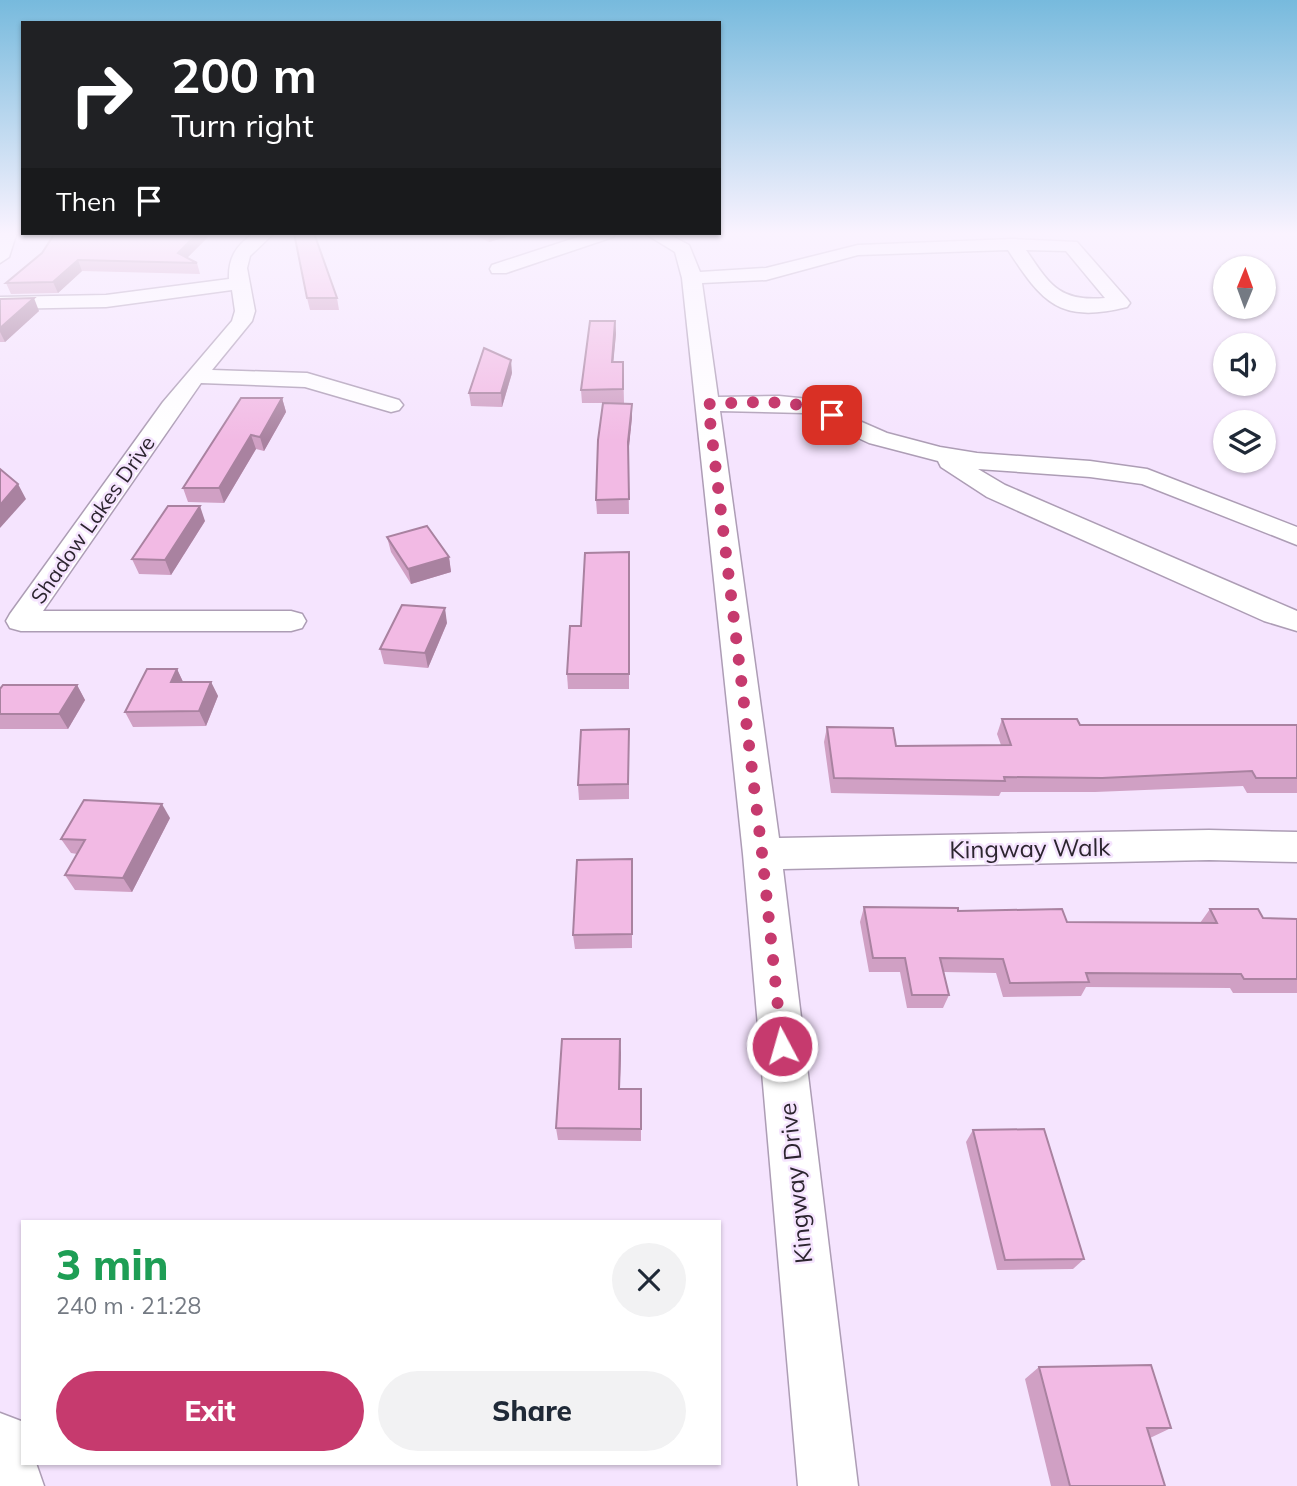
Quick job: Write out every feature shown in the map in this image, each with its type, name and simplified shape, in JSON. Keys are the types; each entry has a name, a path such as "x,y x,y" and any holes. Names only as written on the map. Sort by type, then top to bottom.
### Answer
{"street":[{"path":"0,303 58,301"},
{"name":"Shadow Lakes Drive","path":"245,301 244,319 195,376 21,621 291,621"},
{"name":"Kingway Drive","path":"695,301 762,853 828,1486"},
{"path":"1063,301 1088,306 1120,303 1119,301"},
{"path":"195,376 307,380 391,405"},
{"path":"708,404 779,403 809,407 878,438 938,454 977,461 1090,469 1147,477 1297,537"},
{"path":"938,454 996,491 1275,614 1297,621"},
{"name":"Kingway Walk","path":"762,853 1209,845 1297,847"},
{"path":"0,1442 14,1486"}],"building":[{"path":"0,301 30,301 0,328"},
{"path":"590,321 615,321 612,362 623,362 623,389 581,390"},
{"path":"484,348 511,360 501,393 469,393"},
{"path":"241,398 282,398 260,437 251,435 219,488 183,488"},
{"path":"603,403 632,404 628,442 629,499 596,500 598,440"},
{"path":"0,469 18,484 0,505"},
{"path":"168,506 200,506 165,560 132,559"},
{"path":"427,526 449,557 408,569 387,537"},
{"path":"629,552 629,674 567,674 570,626 581,626 585,553"},
{"path":"402,605 445,608 425,653 380,649"},
{"path":"147,669 177,669 171,682 211,682 199,711 125,712"},
{"path":"3,685 77,685 59,714 0,714 0,689"},
{"path":"1002,719 1077,719 1080,725 1297,725 1297,778 1256,778 1252,771 1102,778 1004,777 1005,781 834,778 827,727 893,728 896,746 1011,745"},
{"path":"629,729 628,784 578,785 581,730"},
{"path":"84,800 162,804 123,878 65,875 85,840 61,839"},
{"path":"632,859 632,934 573,935 577,860"},
{"path":"864,907 958,908 958,911 1062,909 1067,922 1217,923 1210,909 1258,909 1263,918 1297,919 1297,979 1244,979 1241,974 1086,973 1089,982 1010,983 1003,959 940,958 949,995 912,995 905,958 873,958"},
{"path":"562,1039 620,1039 619,1089 641,1089 641,1129 556,1128"},
{"path":"1044,1129 1084,1259 1005,1260 973,1130"},
{"path":"1151,1365 1171,1428 1147,1428 1165,1486 1070,1486 1039,1367"}],"route":[{"path":"782,1046 762,853 708,404 779,403 809,407 832,415"}]}
